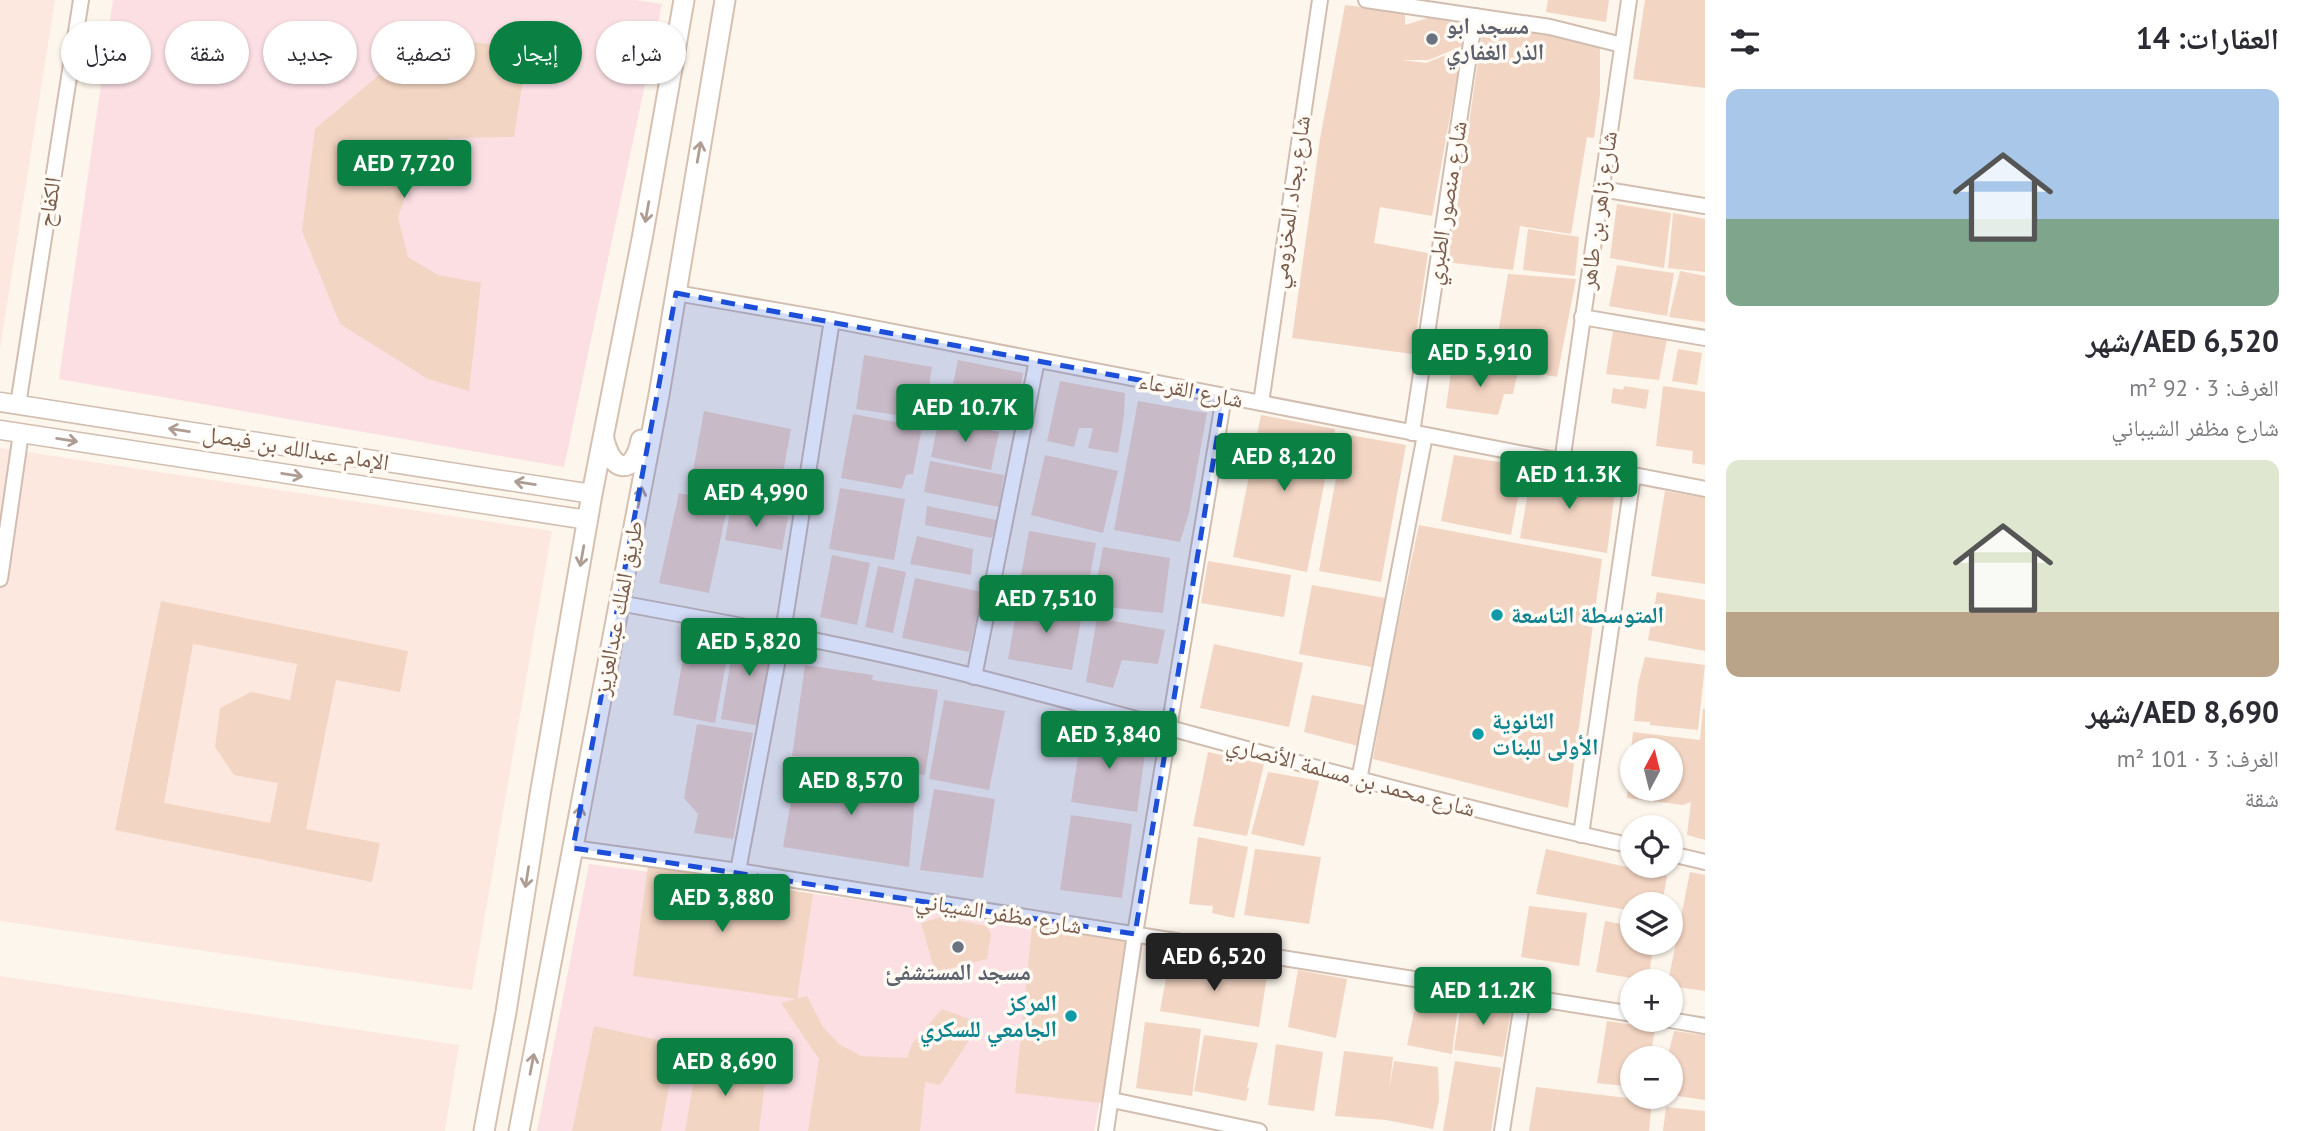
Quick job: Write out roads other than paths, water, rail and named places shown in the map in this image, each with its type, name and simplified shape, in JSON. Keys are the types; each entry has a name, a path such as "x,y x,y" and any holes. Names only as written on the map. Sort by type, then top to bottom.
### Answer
{"main road":[{"name":"طريق الملك عبدالعزيز","path":"484,1131 592,494 642,239 684,0"},
{"name":"طريق الملك عبدالعزيز","path":"519,1131 659,395 725,0"},
{"path":"604,438 607,455 615,463 625,466 634,462 638,454 674,257 693,188"}],"street":[{"name":"الكفاح","path":"9,403 81,0"},
{"name":"شارع بجاد المخزومي","path":"1261,403 1320,0"},
{"path":"1366,0 1550,27 1622,45"},
{"name":"شارع زاهر بن طاهر","path":"1562,462 1629,0"},
{"name":"شارع منصور الطبري","path":"1359,780 1418,434 1475,16"},
{"path":"1601,188 1705,206"},
{"name":"شارع القرعاء","path":"676,293 832,320 1705,489"},
{"path":"1583,317 1705,338"},
{"path":"738,871 783,632 832,320"},
{"path":"974,677 1037,360"},
{"path":"1106,1131 1135,934 1224,396"},
{"name":"الإمام عبدالله بن فيصل","path":"9,403 592,494"},
{"name":"الإمام عبدالله بن فيصل","path":"0,430 588,520"},
{"path":"0,579 21,433"},
{"path":"1581,835 1633,475"},
{"name":"شارع محمد بن مسلمة الأنصاري","path":"619,603 783,632 974,677 1359,780 1620,843"},
{"name":"شارع مظفر الشيباني","path":"573,848 738,871 1620,1012"},
{"path":"1683,857 1705,862"},
{"path":"1502,1131 1523,997"},
{"path":"1683,1022 1705,1026"},
{"path":"1112,1100 1259,1131"}],"place":[{"name":"مسجد ابو الذر الغفاري","path":"1432,39"},
{"name":"المتوسطة التاسعة","path":"1497,615"},
{"name":"الثانوية الأولى للبنات","path":"1478,734"},
{"name":"مسجد المستشفئ","path":"958,947"},
{"name":"المركز الجامعي للسكري","path":"1071,1016"}]}
